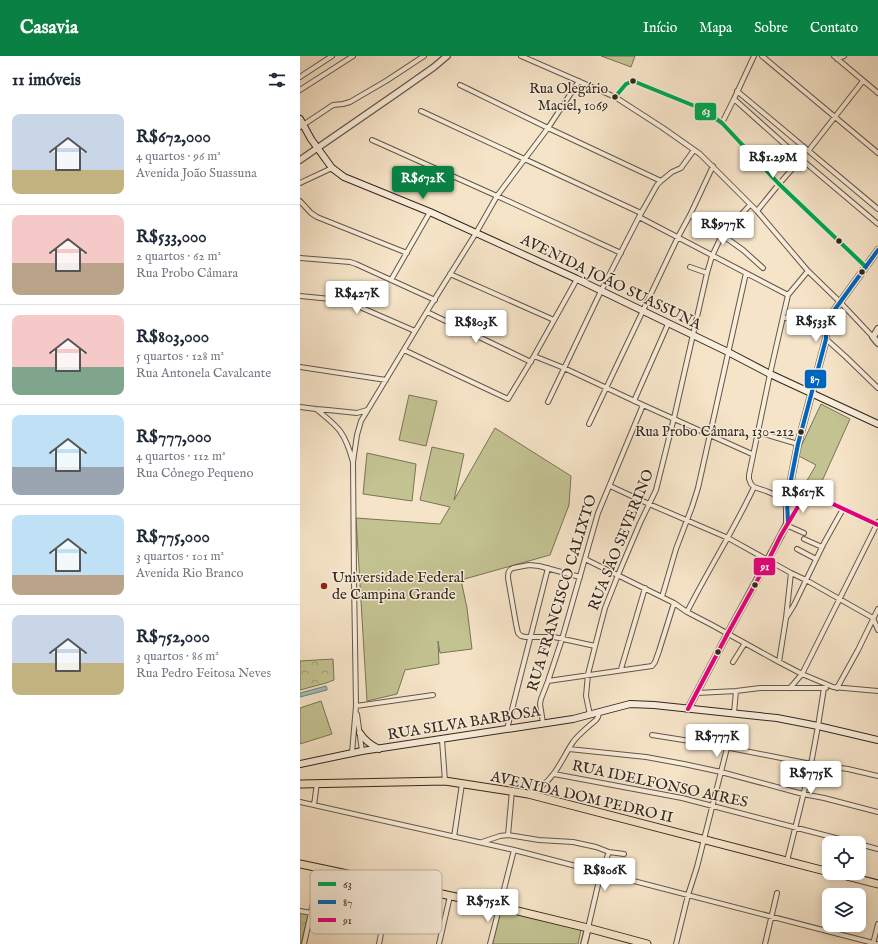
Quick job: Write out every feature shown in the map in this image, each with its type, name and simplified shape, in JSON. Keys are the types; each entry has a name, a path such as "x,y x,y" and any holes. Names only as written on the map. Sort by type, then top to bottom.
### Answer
{"main road":[{"path":"301,124 332,168"},
{"name":"AVENIDA JOÃO SUASSUNA","path":"332,168 344,177 430,212 602,291 811,394 878,424"},
{"name":"RUA SILVA BARBOSA","path":"300,764 362,751 442,740 590,716 630,704 654,705 777,718 878,740"},
{"path":"360,733 368,743 379,749"},
{"name":"AVENIDA DOM PEDRO II","path":"300,784 445,782 512,791 822,870"},
{"path":"300,864 330,870"},
{"path":"862,880 878,884"},
{"path":"442,894 500,906 588,928 630,942 647,944"}],"street":[{"path":"301,75 332,56"},
{"path":"300,90 353,56"},
{"path":"301,124 333,105 346,103 367,92 424,56"},
{"path":"300,160 448,56"},
{"path":"521,56 615,97 700,154 757,211 808,271 840,302 878,343"},
{"path":"722,123 754,56"},
{"path":"762,56 878,153"},
{"path":"836,57 844,56"},
{"path":"836,57 878,93"},
{"path":"352,753 356,706 353,462 357,435 361,421 497,196 548,128 579,81"},
{"path":"615,97 626,84 633,81 702,110 722,123 779,184 866,267"},
{"path":"808,150 836,117 863,81"},
{"path":"460,85 661,181"},
{"path":"737,92 878,209"},
{"path":"734,99 801,159 878,224"},
{"path":"421,111 525,159 640,215 712,256 788,295"},
{"path":"372,140 621,253"},
{"path":"548,402 640,215 657,185 672,172 681,168 694,150"},
{"path":"757,211 801,159"},
{"path":"589,424 713,166"},
{"path":"300,183 332,168"},
{"path":"300,201 317,217 407,253"},
{"name":"RUA SÃO SEVERINO","path":"590,716 586,696 588,674 605,608 656,490 712,256 722,235 750,205"},
{"path":"392,280 430,212"},
{"path":"690,215 747,253 763,268"},
{"path":"787,524 787,500 798,444 826,339 826,330 831,317 840,302 878,250"},
{"path":"300,258 350,262 434,300"},
{"path":"690,267 707,273"},
{"path":"787,500 754,487 751,484 748,475 788,295 808,271"},
{"path":"662,597 676,549 698,488 746,273"},
{"path":"450,274 554,320"},
{"path":"404,350 508,399 531,362 576,279"},
{"path":"300,296 346,301 415,332"},
{"path":"427,312 531,362"},
{"path":"783,317 826,330"},
{"path":"634,401 668,324"},
{"path":"872,337 878,330"},
{"path":"826,339 878,388"},
{"path":"534,356 607,387 634,401 752,454"},
{"path":"300,367 386,380"},
{"name":"RUA FRANCISCO CALIXTO","path":"543,724 540,702 562,639 598,513 643,405"},
{"path":"300,406 357,413 368,410"},
{"path":"316,409 341,431 353,462"},
{"path":"330,420 334,410"},
{"path":"357,413 361,421"},
{"path":"757,432 798,444"},
{"path":"348,446 356,446"},
{"path":"610,486 728,538 873,618 878,630"},
{"path":"687,612 754,487"},
{"path":"688,709 787,524 804,496 810,494 878,524 802,674 790,688"},
{"path":"786,618 843,509"},
{"path":"787,524 804,533"},
{"path":"804,539 822,547"},
{"path":"797,549 816,559"},
{"path":"585,559 674,603 687,612 802,674 835,688"},
{"path":"580,577 534,565 510,569 508,578 514,616 518,633 523,637 547,637 595,646"},
{"path":"507,729 548,568"},
{"path":"779,662 786,618 790,573"},
{"path":"621,670 645,588"},
{"path":"548,681 588,674 652,666 659,651 674,603"},
{"path":"835,688 858,650 878,609"},
{"path":"733,662 745,643"},
{"path":"697,693 760,688 835,688 878,691"},
{"path":"787,861 811,764 824,688"},
{"path":"734,713 736,691"},
{"path":"356,706 433,696"},
{"path":"356,706 362,751"},
{"path":"528,794 542,787 554,774 578,736 596,720 599,713"},
{"path":"652,735 811,764 848,769 878,776"},
{"path":"442,740 445,782"},
{"path":"676,944 728,748"},
{"path":"569,749 656,758 721,772 878,812"},
{"name":"RUA IDELFONSO AIRES","path":"554,774 682,798 827,836"},
{"path":"314,805 317,783"},
{"path":"454,837 462,784"},
{"path":"508,835 512,791"},
{"path":"300,802 482,842 772,916 875,944 878,924"},
{"path":"482,842 508,835 538,840 573,842 596,847 609,852 624,854"},
{"path":"866,846 878,849"},
{"path":"490,944 514,850"},
{"path":"584,944 601,872 609,852"},
{"path":"765,944 777,893"},
{"path":"442,931 450,896"},
{"path":"300,911 310,913"},
{"path":"304,944 310,917"},
{"path":"379,944 381,934"},
{"path":"439,944 441,934"}],"green space":[{"path":"601,56 635,56 631,67"},
{"path":"409,395 437,401 426,446 399,440"},
{"path":"821,404 850,419 818,490 805,484 816,465 797,455"},
{"path":"495,428 571,476 569,505 550,555 461,580 467,608 472,649 440,653 438,641 439,664 405,670 397,694 367,701 356,518 440,524 450,507 420,500 432,447 464,454 454,500"},
{"path":"367,453 416,464 412,501 363,494"},
{"path":"333,659 334,680 300,690 300,661"},
{"path":"321,701 332,734 300,744 300,708"},
{"path":"300,909 309,911 301,944 300,944"},
{"path":"501,910 581,930 578,944 492,944"}],"water":[{"path":"326,686 327,690 300,697 300,693"}],"transit line":[{"name":"63","path":"615,97 626,84 633,81 702,109 722,123 779,184 866,267"},
{"name":"87","path":"788,522 787,500 798,444 826,339 826,330 833,312 878,250"},
{"name":"91","path":"688,709 781,535 805,495 807,494 818,497 878,525"}],"place":[{"name":"Rua Olegário Maciel, 1069","path":"615,97"},
{"name":"Rua Probo Câmara, 130-212","path":"801,432"},
{"name":"Universidade Federal de Campina Grande","path":"324,586"}]}
